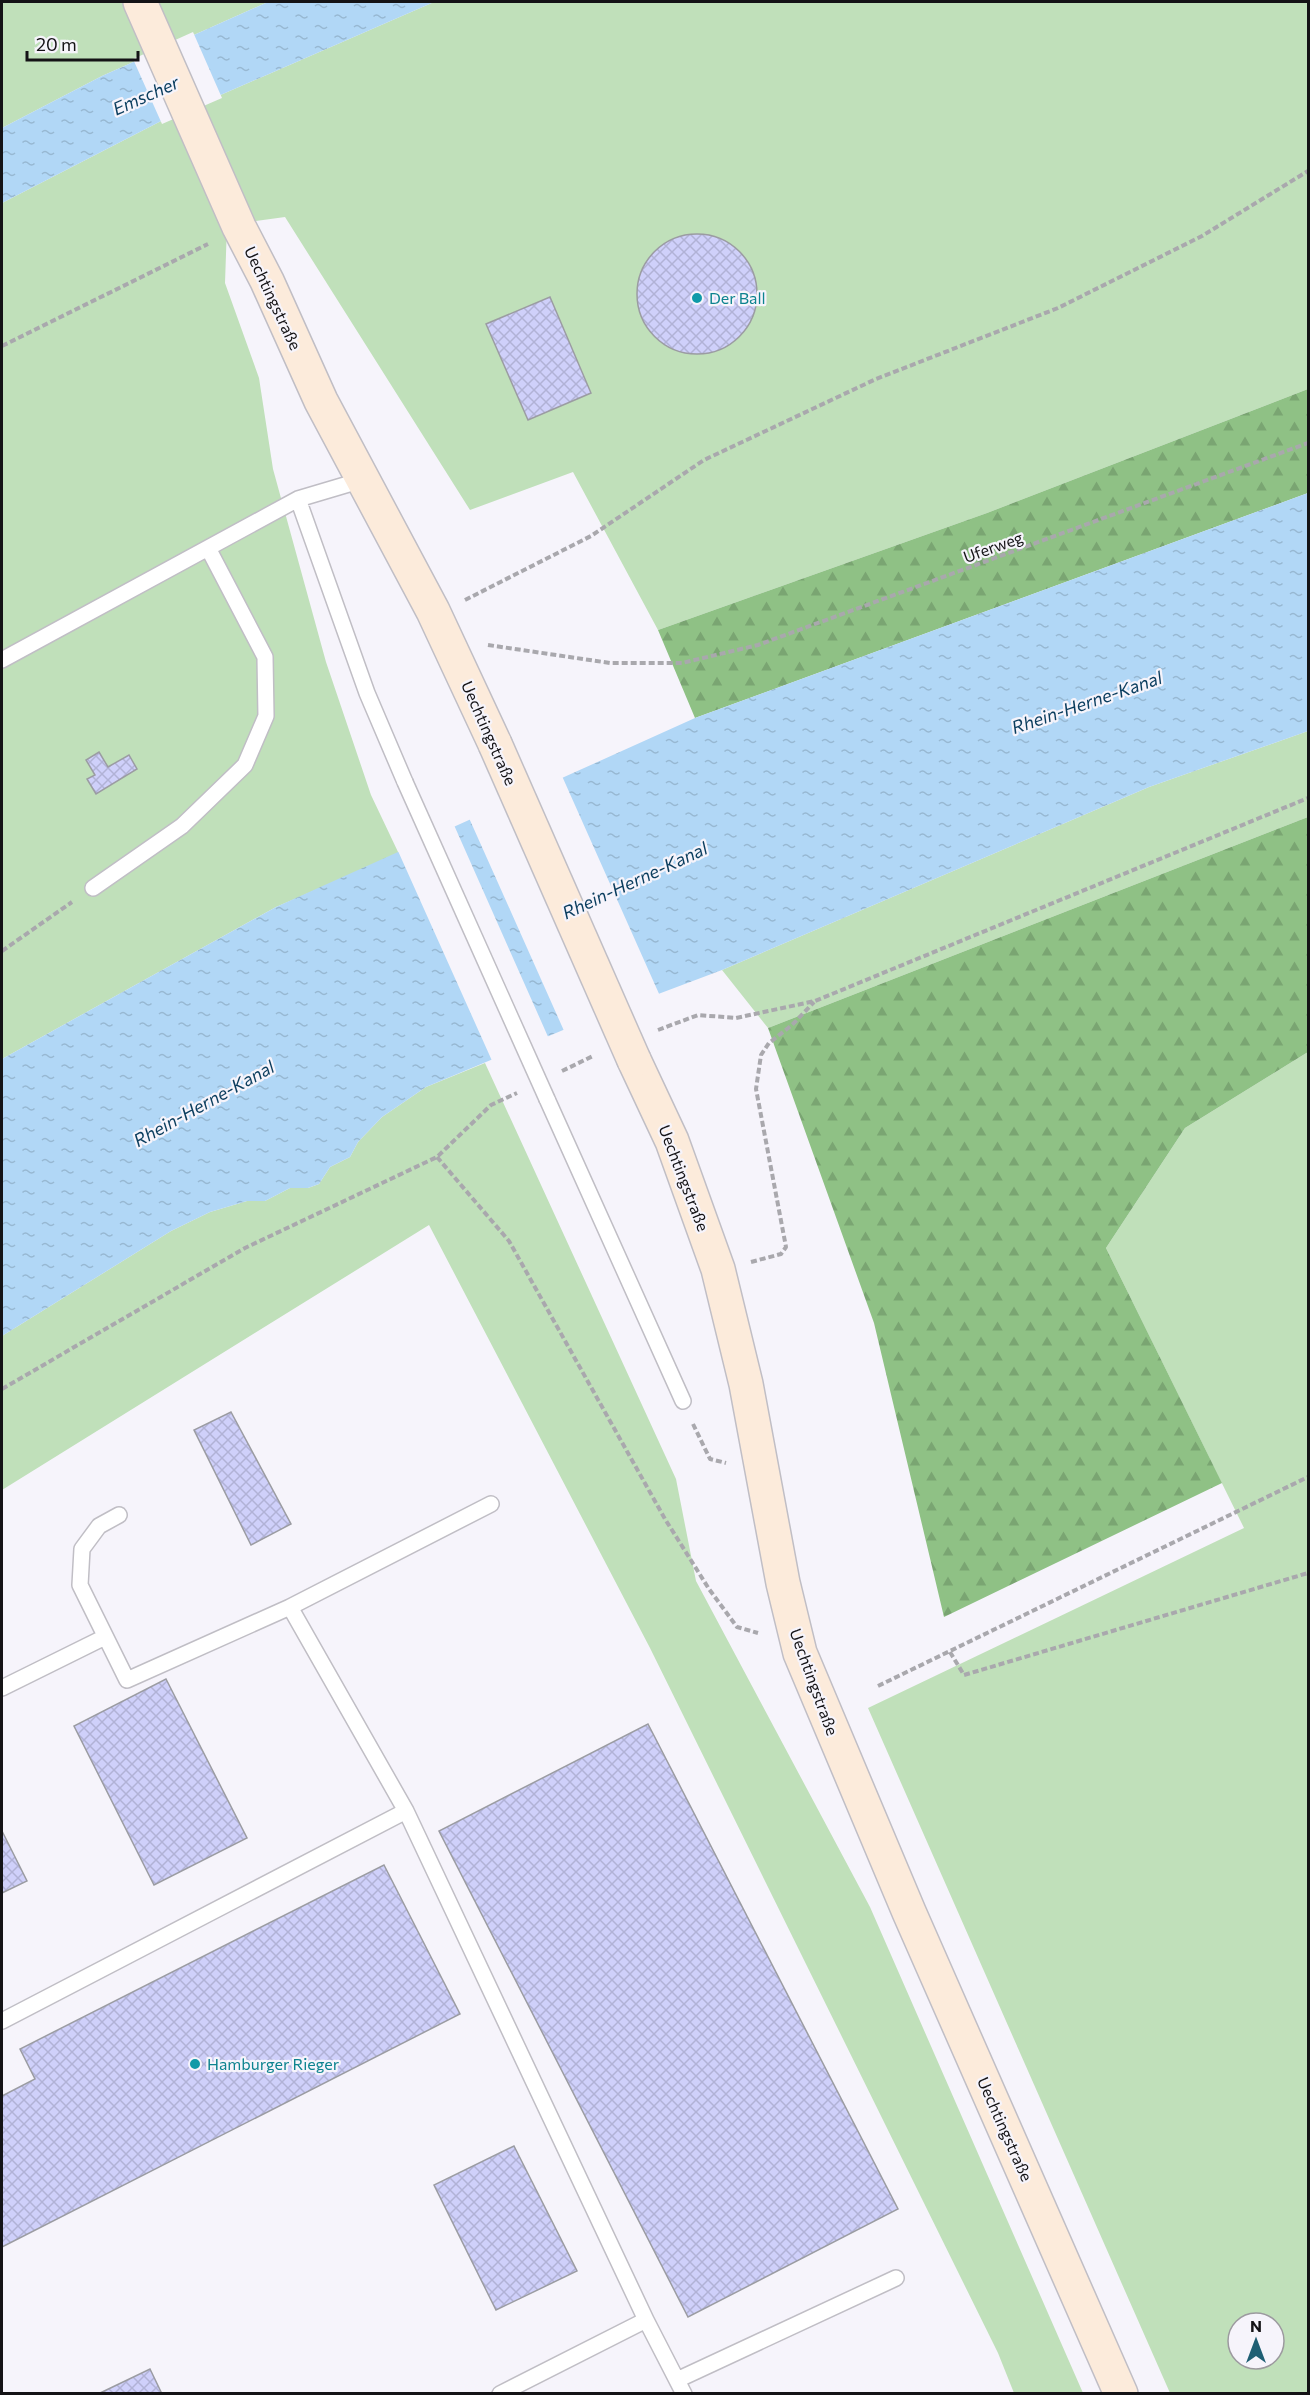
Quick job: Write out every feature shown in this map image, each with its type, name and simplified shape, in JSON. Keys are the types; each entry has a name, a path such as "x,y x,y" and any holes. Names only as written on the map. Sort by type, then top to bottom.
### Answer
{"main road":[{"name":"Uechtingstraße","path":"140,2 223,192 267,281 321,401 433,611 495,744 672,1141 718,1269 746,1384 800,1653 825,1718 1121,2394"}],"lane":[{"path":"2,660 298,499 362,480"},
{"path":"298,499 367,693 405,783 683,1401"},
{"path":"93,888 182,826 245,765 266,716 266,657 207,548"},
{"path":"119,1515 99,1526 82,1549 80,1585 127,1680 290,1608 491,1504"},
{"path":"290,1608 406,1811 646,2320 680,2387 896,2278"},
{"path":"2,1688 105,1637"},
{"path":"2,2021 406,1811"},
{"path":"500,2394 646,2320"}],"path":[{"path":"433,611 463,600 591,536 704,460 876,379 1058,308 1202,236 1308,171"},
{"path":"2,346 239,227"},
{"name":"Uferweg","path":"486,645 610,663 682,663 758,645 1308,443"},
{"path":"750,1263 782,1254 786,1247 756,1089 761,1055 769,1043 792,1025 815,1001 1308,798"},
{"path":"2,951 93,888"},
{"path":"2,1389 245,1248 437,1158 509,1240 665,1520 737,1627 755,1634 793,1624"},
{"path":"683,1401 710,1459 729,1464"},
{"path":"878,1686 1308,1478"},
{"path":"950,1652 964,1675 1308,1573"}],"green space":[{"path":"2,2 268,2 102,76 2,128"},
{"path":"434,2 1308,2 1308,389 987,513 658,630 573,472 470,510 285,217 227,225 225,283 259,378 273,469 326,662 371,795 399,854 276,907 2,1059 2,203 163,120"},
{"path":"1308,389 1308,493 695,718 658,630 987,513"},
{"path":"1308,731 1308,817 768,1028 722,970 1149,787"},
{"path":"1308,817 1308,1052 1185,1128 1106,1248 1222,1483 944,1617 874,1323 768,1028"},
{"path":"1308,1052 1308,2393 1170,2393 868,1708 1244,1528 1106,1248 1185,1128"},
{"path":"485,1063 676,1479 696,1581 870,1907 1083,2393 1014,2393 998,2353 650,1648 429,1225 2,1490 2,1336 171,1231 210,1212 247,1201 265,1201 290,1188 308,1188 319,1184 330,1167 350,1157 358,1142 382,1117 426,1087"}],"water":[{"name":"Emscher","path":"268,2 434,2 163,120 2,203 2,128 102,76"},
{"name":"Rhein-Herne-Kanal","path":"1308,493 1308,731 1149,787 722,970 568,1028 426,1087 382,1117 358,1142 350,1157 330,1167 319,1184 308,1188 290,1188 265,1201 247,1201 210,1212 171,1231 2,1336 2,1059 276,907 695,718"}],"pier":[{"path":"193,32 222,98 162,124 133,59"},
{"path":"562,776 660,996 565,1033 469,818"},
{"path":"454,825 549,1039 493,1063 398,851"}],"building":[{"name":"Der Ball","path":"697,234 720,238 740,251 753,271 757,294 753,317 740,337 720,350 697,354 674,350 654,337 641,317 637,294 641,271 654,251 674,238"},
{"path":"550,297 591,393 528,420 486,324"},
{"path":"99,752 108,767 129,755 137,769 96,794 87,779 95,775 86,760"},
{"path":"231,1412 291,1524 251,1545 194,1430"},
{"path":"166,1679 247,1838 154,1885 74,1726"},
{"path":"648,1724 898,2209 688,2317 439,1831"},
{"path":"2,1831 27,1881 2,1893"},
{"name":"Hamburger Rieger","path":"384,1865 460,2014 2,2247 2,2096 35,2079 20,2049"},
{"path":"514,2146 577,2271 496,2310 434,2185"},
{"path":"150,2369 162,2394 98,2394"}],"place":[{"name":"Der Ball","path":"697,298"},
{"name":"Hamburger Rieger","path":"195,2064"}]}
